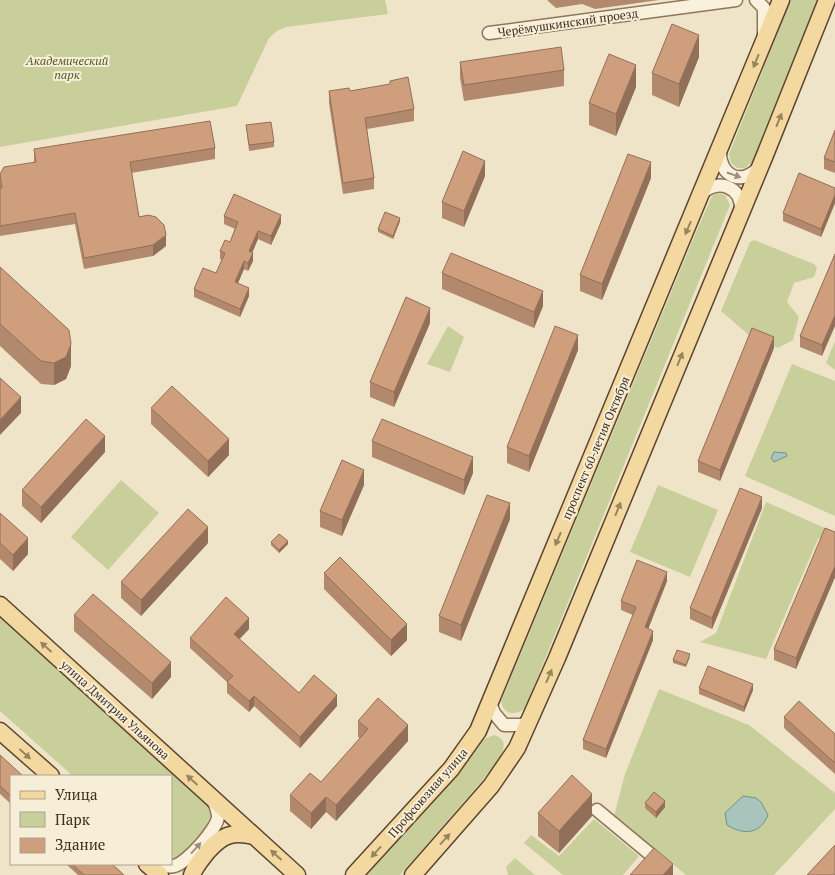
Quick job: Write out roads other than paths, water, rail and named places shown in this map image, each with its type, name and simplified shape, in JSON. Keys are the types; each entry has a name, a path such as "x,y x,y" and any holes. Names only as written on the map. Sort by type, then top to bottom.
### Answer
{"main road":[{"name":"проспект 60-летия Октября","path":"490,703 781,0"},
{"path":"413,875 492,786 513,754 530,720 826,2"},
{"name":"улица Дмитрия Ульянова","path":"0,606 297,875"},
{"name":"Профсоюзная улица","path":"354,875 463,755 478,731 490,703"},
{"path":"0,731 50,775"},
{"path":"192,875 195,866 224,835 241,833 254,836"},
{"path":"148,865 160,875"}],"street":[{"name":"Черёмушкинский проезд","path":"489,33 736,0"},
{"path":"756,0 764,8 764,42"},
{"path":"720,151 720,161 724,171 734,177 744,178 754,173 760,165"},
{"path":"702,193 713,186 725,186 736,192 740,198 741,210"},
{"path":"490,703 494,713 504,725 522,725 530,720"},
{"path":"165,865 175,866 186,860 216,825 218,816 212,798"},
{"path":"597,810 650,854"}],"water":[{"path":"774,452 786,453 787,456 774,462 771,458"},
{"path":"743,796 756,798 761,802 768,815 765,822 756,830 745,832 727,825 725,813"}],"park label":[{"name":"Академический парк","path":"67,68"}]}
